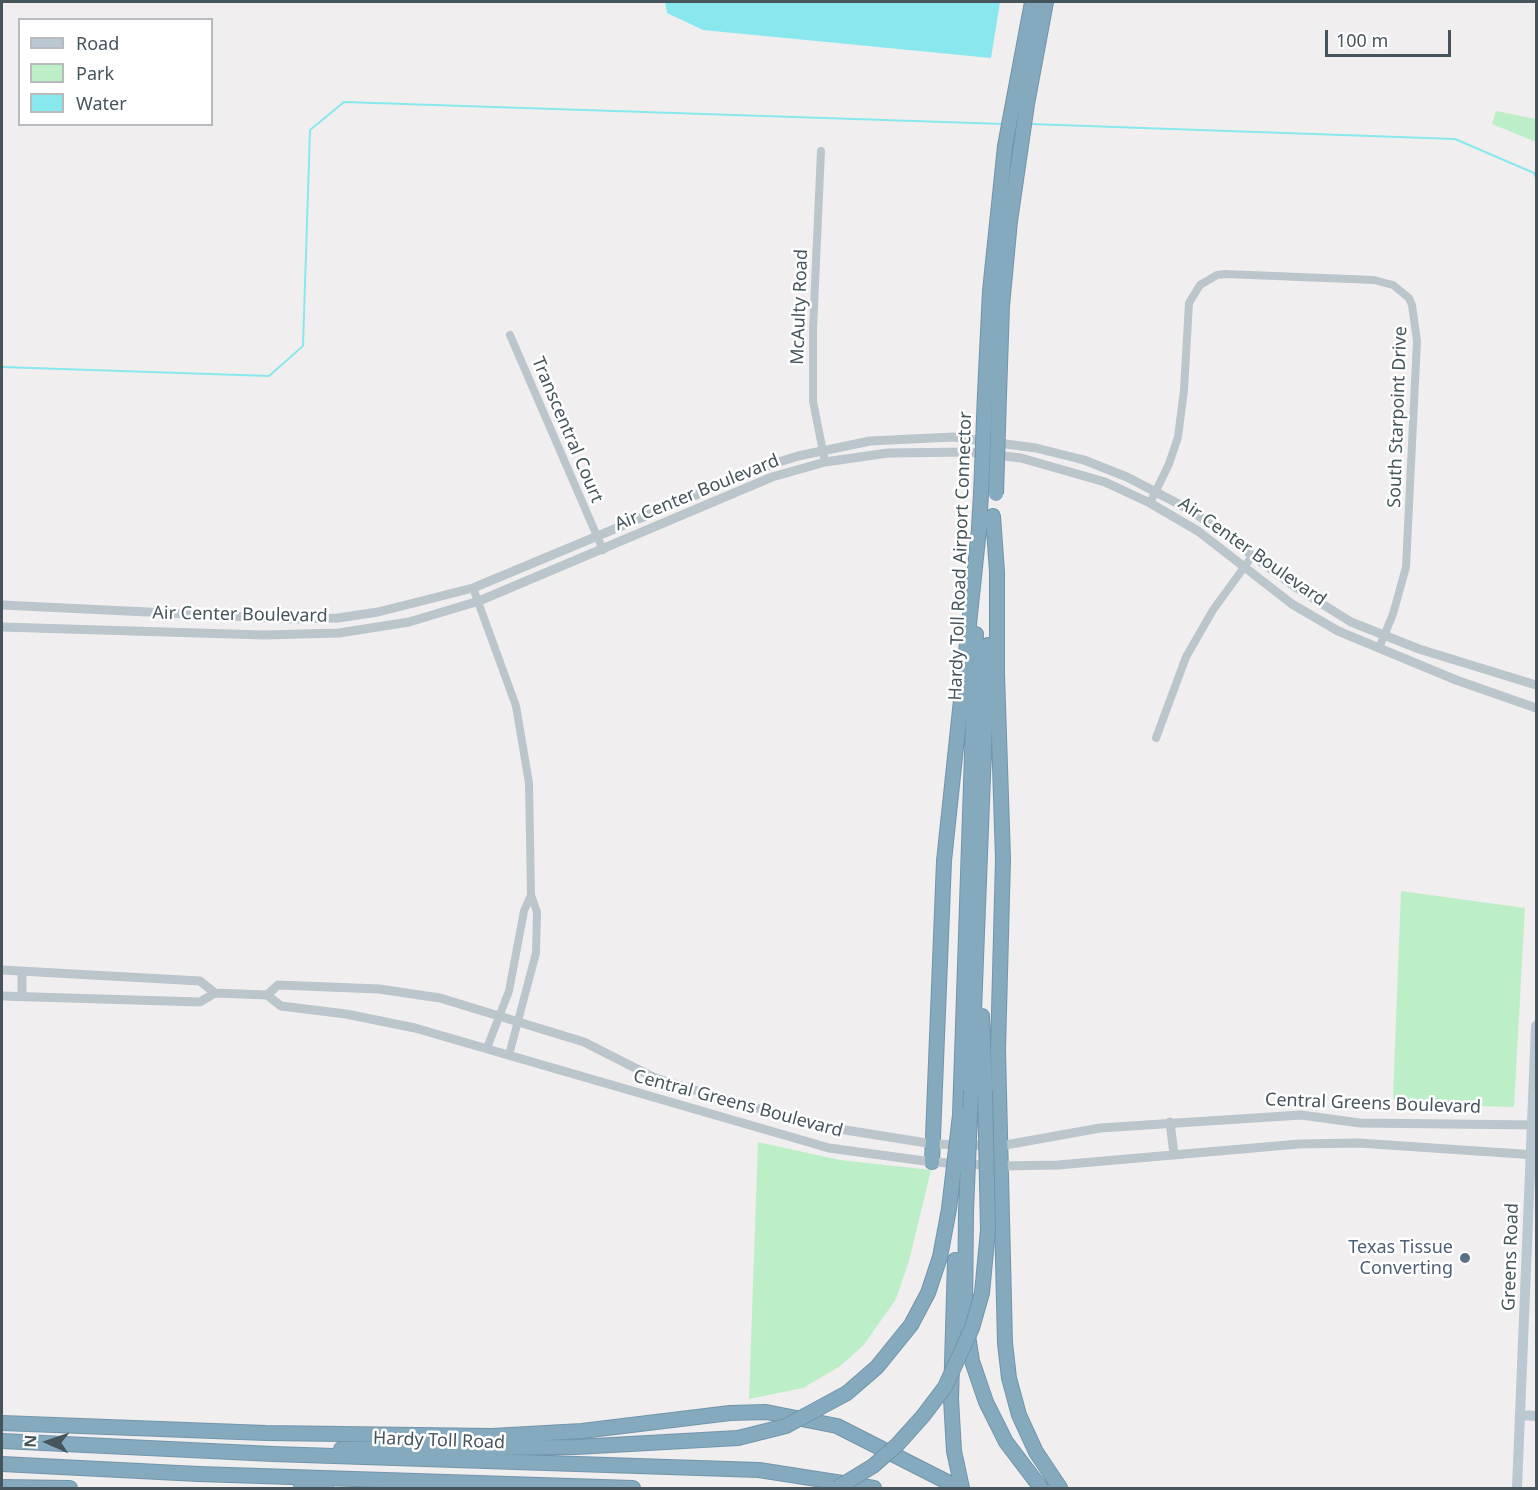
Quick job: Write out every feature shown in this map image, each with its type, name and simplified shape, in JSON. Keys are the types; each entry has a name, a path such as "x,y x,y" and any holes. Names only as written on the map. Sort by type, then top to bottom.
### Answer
{"highway":[{"name":"Hardy Toll Road Airport Connector","path":"958,1210 960,1115 972,1091 980,957 986,518 981,494 990,291 1005,146 1032,2"},
{"name":"Hardy Toll Road Airport Connector","path":"972,1091 986,518 996,494 1002,306 1027,104 1046,2"},
{"path":"932,1162 944,861 986,518"},
{"path":"986,518 997,573 997,674 1003,859 998,1021 1005,1343 1009,1378 1016,1407 1027,1434 1047,1471 1060,1488"},
{"path":"961,1488 952,1434 953,1327 958,1210 972,1091"},
{"path":"837,1488 881,1459 923,1416 945,1386 972,1328 986,1271 988,1230 972,1091"},
{"path":"273,1454 361,1447 586,1447 738,1438 786,1426 846,1393 877,1367 911,1325 928,1293 958,1210"},
{"path":"958,1210 965,1316 972,1361 983,1393 1006,1442 1041,1488"},
{"path":"2,1423 266,1433 502,1436 582,1431 730,1413 766,1412 837,1426 961,1488"},
{"name":"Hardy Toll Road","path":"2,1441 273,1454 759,1470 874,1488"},
{"path":"2,1464 198,1474 633,1488"},
{"path":"198,1474 326,1488"},
{"path":"2,1486 70,1488"}],"main road":[{"name":"Greens Road","path":"1517,1488 1521,1415 1531,1327 1536,1026"},
{"path":"1521,1415 1536,1416"}],"street":[{"name":"McAulty Road","path":"821,151 813,401 825,462"},
{"name":"South Starpoint Drive","path":"1150,503 1158,491 1178,437 1184,390 1188,311 1200,285 1217,275 1385,282 1401,290 1408,298 1416,315 1417,341 1406,567 1378,648"},
{"name":"Transcentral Court","path":"510,335 603,550"},
{"name":"Air Center Boulevard","path":"2,606 227,617 338,618 408,606 473,588 763,466 821,449 911,437 968,438 1036,448 1084,460 1158,491 1203,519 1327,608 1383,636 1536,685"},
{"path":"968,438 968,452"},
{"name":"Air Center Boulevard","path":"2,627 227,633 339,633 408,622 479,601 772,477 825,462 888,453 968,452 1021,458 1104,482 1150,503 1198,531 1292,604 1338,631 1456,680 1536,708"},
{"path":"696,494 703,507"},
{"path":"1156,738 1186,657 1213,610 1253,555"},
{"path":"473,588 506,673 524,742 529,783 531,895 537,912 536,953 509,1055"},
{"path":"69,610 69,628"},
{"path":"227,617 227,633"},
{"path":"338,618 339,633"},
{"path":"487,1048 509,991 524,911 531,895"},
{"name":"Central Greens Boulevard","path":"2,970 200,981 215,993"},
{"path":"22,972 22,996"},
{"name":"Central Greens Boulevard","path":"267,995 278,985 379,989 440,998 584,1042 668,1082 832,1128 933,1144 1000,1146 1100,1128 1301,1115 1360,1123 1534,1124"},
{"name":"Central Greens Boulevard","path":"2,996 200,1002 215,993 267,995 281,1006 358,1016 415,1028 728,1121 829,1148 932,1162 1000,1166 1058,1165 1299,1144 1359,1143 1534,1155"},
{"path":"1170,1122 1174,1154"},
{"path":"1359,1143 1360,1123"},
{"path":"829,1148 832,1128"}],"green space":[{"path":"1496,111 1536,119 1536,142 1492,124"},
{"path":"1401,891 1525,908 1514,1107 1399,1104 1393,1098"},
{"path":"758,1142 840,1160 931,1170 909,1261 896,1299 863,1346 839,1367 803,1388 749,1399"}],"water":[{"path":"665,2 1000,2 991,58 703,30 667,13"}],"waterway":[{"path":"2,367 269,376 303,346 310,130 344,102 1004,124"},
{"path":"1030,124 1455,139 1534,173 1536,178"}],"place":[{"name":"Texas Tissue Converting","path":"1465,1258"}]}
